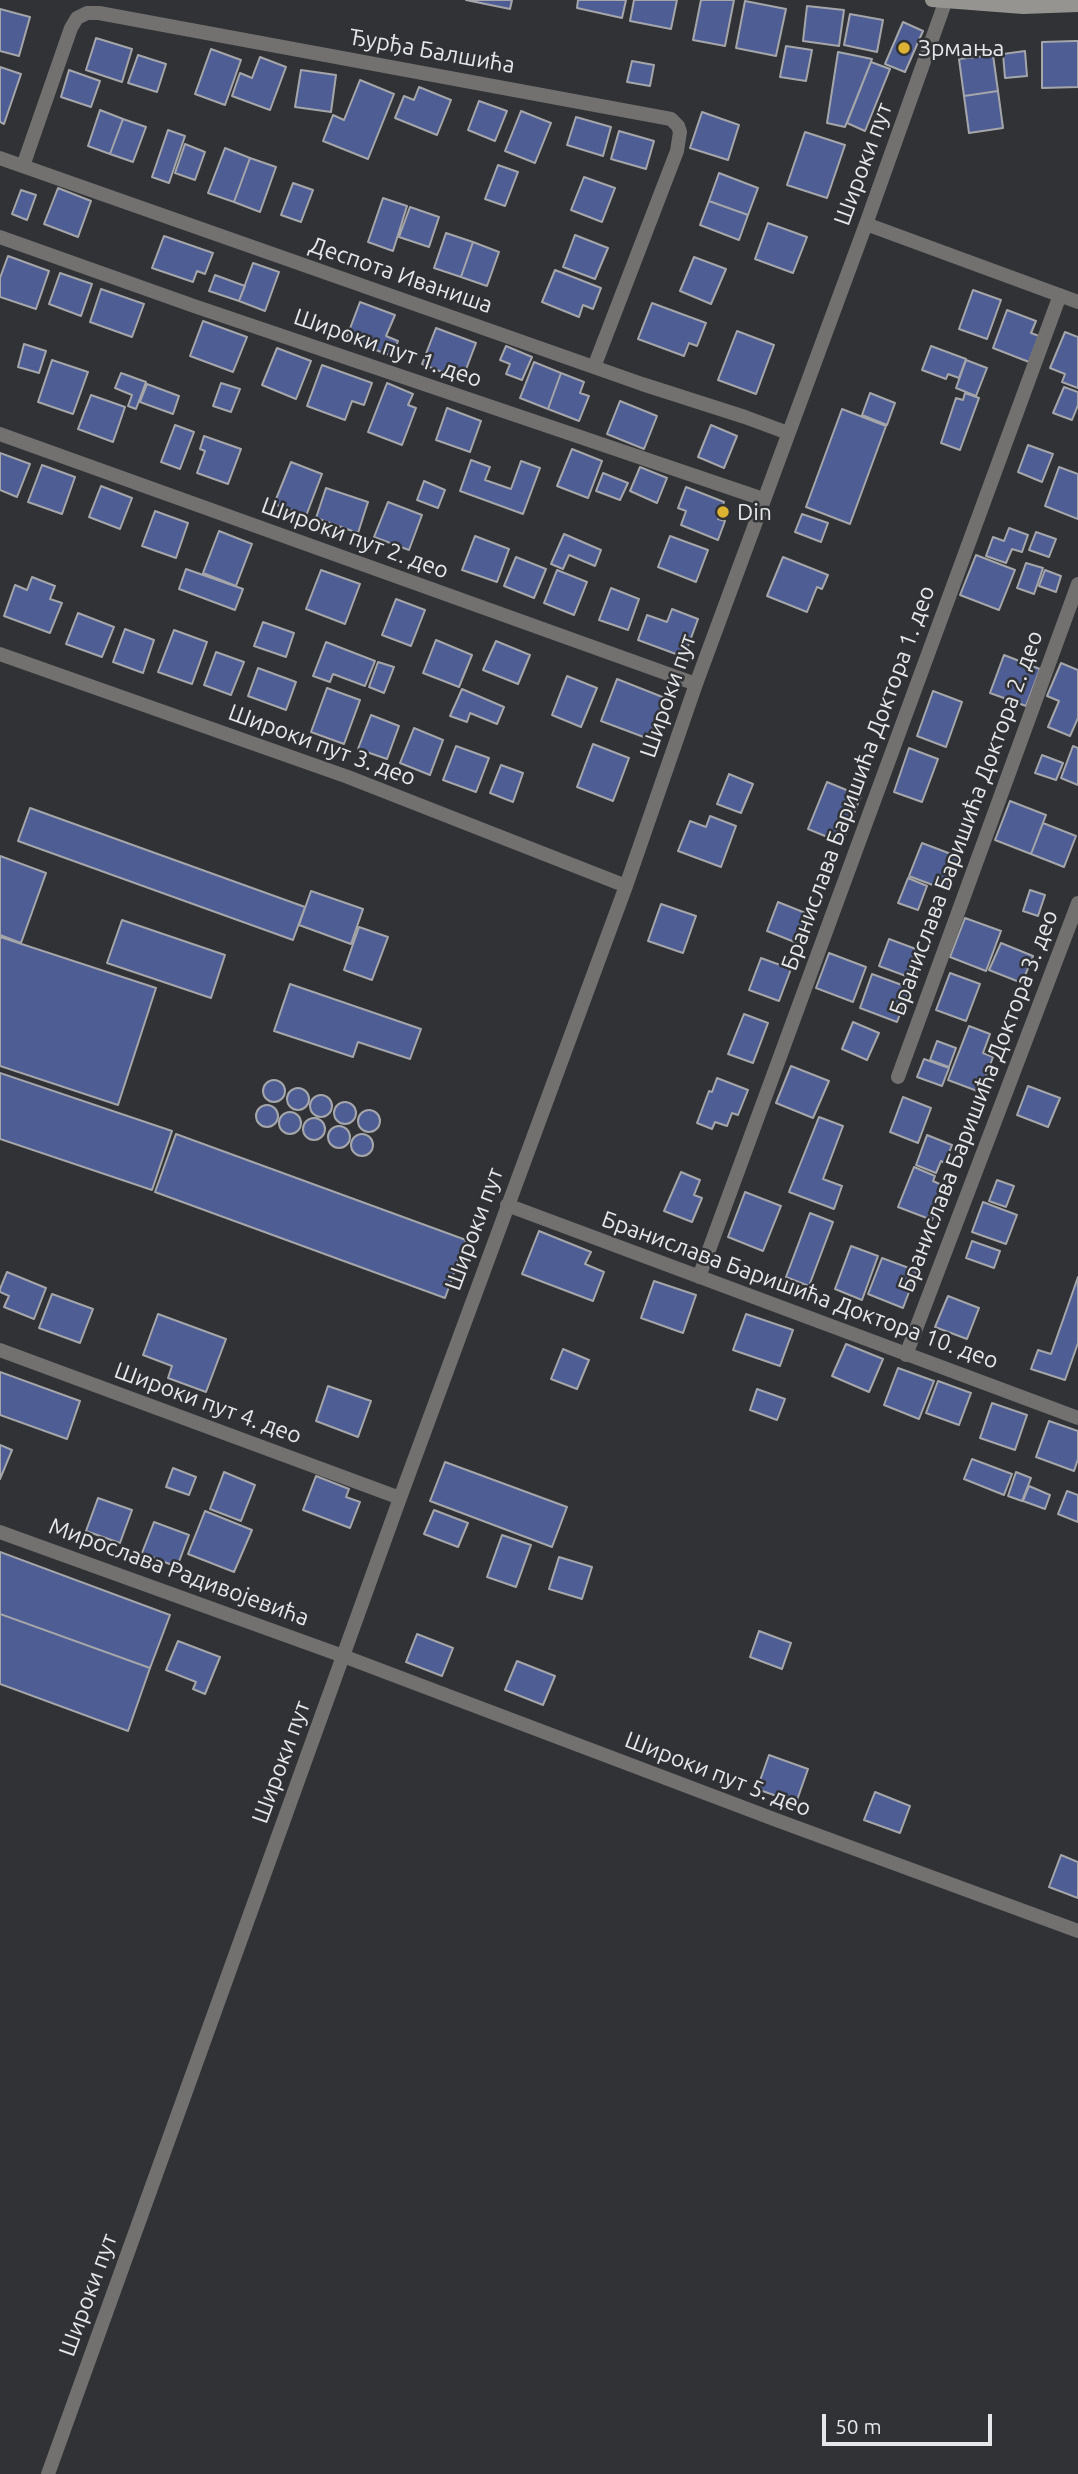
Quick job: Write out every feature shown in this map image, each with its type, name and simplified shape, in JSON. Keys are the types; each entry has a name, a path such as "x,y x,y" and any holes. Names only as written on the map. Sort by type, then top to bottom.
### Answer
{"street":[{"path":"941,1 1023,7 1078,5"},
{"name":"Широки пут","path":"48,2474 400,1498 626,886 763,499 866,224 941,1"},
{"name":"Ђурђа Балшића","path":"23,166 71,28 77,18 87,13 671,119 680,132 677,150 594,367"},
{"name":"Деспота Иваниша","path":"0,158 788,433"},
{"path":"866,224 1078,302"},
{"name":"Широки пут 1. део","path":"0,237 194,306 763,499"},
{"name":"Бранислава Баришића Доктора 1. део","path":"699,1277 1060,295"},
{"name":"Широки пут 2. део","path":"0,433 696,684"},
{"name":"Бранислава Баришића Доктора 2. део","path":"898,1077 1078,584"},
{"name":"Широки пут 3. део","path":"0,654 348,777 626,886"},
{"name":"Бранислава Баришића Доктора 3. део","path":"906,1355 1078,903"},
{"name":"Бранислава Баришића Доктора 10. део","path":"507,1205 1078,1418"},
{"name":"Широки пут 4. део","path":"0,1350 400,1498"},
{"name":"Мирослава Радивојевића","path":"0,1532 343,1656"},
{"name":"Широки пут 5. део","path":"343,1656 766,1817 1078,1931"}],"building":[{"path":"466,0 512,0 510,9"},
{"path":"578,0 626,0 622,18 577,8"},
{"path":"634,0 677,0 671,29 630,21"},
{"path":"701,0 734,0 725,46 693,40"},
{"path":"745,1 786,9 776,56 736,48"},
{"path":"807,6 844,10 839,46 803,41"},
{"path":"0,9 30,17 19,56 0,51"},
{"path":"850,14 883,20 877,52 844,45"},
{"name":"Зрмања","path":"903,22 923,31 905,72 885,64"},
{"path":"96,38 132,49 122,82 86,70"},
{"path":"1078,41 1078,87 1042,88 1042,42"},
{"path":"786,46 812,50 806,81 780,77"},
{"path":"211,49 241,60 225,105 195,94"},
{"path":"1025,51 1027,76 1005,78 1003,54"},
{"path":"838,52 872,59 845,127 827,123"},
{"path":"138,55 166,64 157,92 128,83"},
{"path":"993,55 998,91 964,96 959,59"},
{"path":"260,57 286,67 270,110 232,96 240,73 252,78"},
{"path":"632,61 654,65 650,86 627,82"},
{"path":"871,62 890,69 865,131 847,123"},
{"path":"0,67 21,74 4,124 0,122"},
{"path":"69,70 100,81 91,107 61,97"},
{"path":"301,70 336,75 331,112 295,107"},
{"path":"360,80 394,94 368,159 323,141 333,115 344,120"},
{"path":"419,87 451,100 437,135 395,118 404,96 414,100"},
{"path":"998,91 1003,128 969,133 964,96"},
{"path":"479,101 507,111 495,141 468,130"},
{"path":"100,110 123,119 110,154 88,146"},
{"path":"521,111 551,123 535,163 505,151"},
{"path":"702,112 739,125 728,160 690,148"},
{"path":"576,117 611,127 603,156 567,145"},
{"path":"123,119 146,127 133,162 110,154"},
{"path":"168,130 185,136 169,183 152,177"},
{"path":"619,131 654,141 646,169 611,159"},
{"path":"805,132 845,145 827,198 787,185"},
{"path":"185,144 205,152 195,180 175,173"},
{"path":"225,148 250,158 234,202 208,193"},
{"path":"250,158 276,167 260,212 234,202"},
{"path":"498,165 518,172 505,206 485,199"},
{"path":"719,173 758,188 748,215 709,201"},
{"path":"584,177 615,188 602,222 571,210"},
{"path":"293,183 313,190 301,222 281,215"},
{"path":"58,188 91,201 78,237 44,224"},
{"path":"21,190 36,195 27,220 12,214"},
{"path":"383,198 407,206 393,251 368,242"},
{"path":"709,201 748,215 739,240 700,225"},
{"path":"410,207 439,217 429,247 399,237"},
{"path":"768,223 807,237 793,273 755,259"},
{"path":"446,233 473,242 461,277 434,268"},
{"path":"575,235 608,248 595,279 563,267"},
{"path":"164,236 213,253 205,274 197,271 193,282 152,268"},
{"path":"473,242 499,252 487,286 461,277"},
{"path":"8,256 49,271 36,309 0,297 0,278"},
{"path":"694,257 726,269 711,304 680,291"},
{"path":"253,263 279,272 265,311 239,301"},
{"path":"555,270 601,288 593,309 583,305 579,317 542,302"},
{"path":"60,273 92,284 81,316 49,304"},
{"path":"215,275 245,286 239,301 209,291"},
{"path":"101,289 144,304 132,337 90,322"},
{"path":"973,290 1001,300 987,339 959,329"},
{"path":"360,302 395,315 386,336 398,341 392,356 346,339"},
{"path":"652,303 706,323 697,346 689,343 684,356 638,339"},
{"path":"1007,310 1036,321 1031,333 1039,336 1029,362 993,348"},
{"path":"203,321 247,337 233,372 190,356"},
{"path":"436,328 476,343 462,380 422,364"},
{"path":"737,331 774,345 756,394 718,380"},
{"path":"1065,332 1078,337 1078,388 1062,382 1065,374 1050,368"},
{"path":"24,344 46,351 39,373 18,367"},
{"path":"506,346 532,357 522,380 506,374 510,364 500,360"},
{"path":"931,346 966,359 959,378 948,374 946,379 922,370"},
{"path":"277,348 311,361 296,399 262,385"},
{"path":"52,360 88,372 73,414 38,402"},
{"path":"966,360 987,368 976,396 956,388"},
{"path":"534,362 561,373 548,409 520,398"},
{"path":"322,365 372,383 364,405 352,401 345,420 307,406"},
{"path":"121,373 146,382 136,409 128,406 132,395 115,388"},
{"path":"561,373 584,382 580,393 589,396 579,421 548,409"},
{"path":"221,383 240,389 231,412 213,406"},
{"path":"387,383 413,394 408,405 416,408 402,445 368,432"},
{"path":"147,384 179,396 173,414 140,402"},
{"path":"1064,387 1078,392 1078,405 1072,420 1053,413"},
{"path":"870,393 895,403 887,425 862,415"},
{"path":"965,393 979,398 960,450 941,443 956,398 963,400"},
{"path":"91,395 125,407 113,442 78,429"},
{"path":"620,401 657,416 644,449 607,434"},
{"path":"447,408 481,421 470,452 436,440"},
{"path":"842,409 886,426 850,524 806,507"},
{"path":"175,425 194,432 180,469 161,462"},
{"path":"711,425 737,436 724,468 698,457"},
{"path":"204,436 241,449 228,484 197,473 205,451 200,449"},
{"path":"1028,445 1053,454 1042,482 1018,472"},
{"path":"572,449 602,461 588,498 557,486"},
{"path":"0,453 30,464 17,497 0,490"},
{"path":"471,460 490,467 485,480 511,489 521,461 540,468 523,514 460,491"},
{"path":"291,462 322,474 306,516 274,504"},
{"path":"42,465 75,477 62,514 28,502"},
{"path":"640,467 667,478 657,503 630,491"},
{"path":"1059,467 1078,474 1078,519 1045,506"},
{"path":"603,473 628,483 620,500 596,491"},
{"path":"424,481 445,490 438,508 417,500"},
{"path":"101,486 132,498 120,529 89,517"},
{"path":"686,487 724,502 718,519 725,521 718,540 681,525 686,511 678,508"},
{"path":"326,488 368,502 358,533 316,518"},
{"path":"388,502 422,515 409,550 374,537"},
{"path":"155,511 188,523 176,558 142,546"},
{"path":"802,514 828,523 821,542 795,532"},
{"path":"1009,528 1028,535 1022,552 1012,549 1006,563 986,556 993,537 1004,541"},
{"path":"219,531 252,544 236,586 203,573"},
{"path":"1036,532 1056,539 1049,557 1029,550"},
{"path":"564,534 601,550 595,566 569,555 563,569 551,564"},
{"path":"475,536 509,549 497,582 462,570"},
{"path":"670,536 708,550 696,582 658,567"},
{"path":"976,555 1015,570 999,610 960,595"},
{"path":"516,557 546,569 534,598 504,586"},
{"path":"783,557 828,575 822,589 817,587 807,612 767,596"},
{"path":"1026,563 1043,568 1034,594 1017,588"},
{"path":"186,569 243,589 235,610 179,589"},
{"path":"321,570 360,584 345,624 306,609"},
{"path":"557,570 587,582 574,615 544,603"},
{"path":"1045,570 1061,576 1056,592 1039,586"},
{"path":"32,577 55,586 50,599 62,603 50,633 4,616 15,585 27,590"},
{"path":"611,588 639,599 628,630 599,620"},
{"path":"396,599 425,610 411,646 382,635"},
{"path":"672,609 698,619 684,657 638,640 647,615 667,622"},
{"path":"78,613 114,627 102,657 66,644"},
{"path":"263,622 294,633 286,657 254,646"},
{"path":"125,629 154,640 143,673 113,662"},
{"path":"174,630 207,642 192,684 158,672"},
{"path":"436,640 472,655 459,687 423,673"},
{"path":"496,641 530,655 518,684 483,670"},
{"path":"326,642 375,661 365,686 333,674 330,682 313,676"},
{"path":"216,652 244,662 231,695 204,685"},
{"path":"1004,655 1040,669 1026,706 990,693"},
{"path":"378,662 394,667 384,693 369,687"},
{"path":"1061,663 1078,670 1078,718 1070,736 1048,727 1059,701 1047,696"},
{"path":"258,668 296,682 286,710 248,696"},
{"path":"567,676 597,688 581,727 552,715"},
{"path":"617,679 665,698 649,739 601,721"},
{"path":"327,688 360,700 344,744 311,732"},
{"path":"462,689 504,707 497,724 470,713 467,722 450,716"},
{"path":"933,691 962,702 946,747 917,736"},
{"path":"371,715 399,726 387,759 358,749"},
{"path":"414,728 443,740 430,775 400,763"},
{"path":"593,744 629,758 613,801 577,787"},
{"path":"456,746 489,758 476,792 443,780"},
{"path":"1073,746 1078,748 1078,785 1061,778"},
{"path":"909,748 938,759 922,802 894,792"},
{"path":"1042,755 1063,763 1056,780 1035,773"},
{"path":"501,765 523,773 513,802 490,793"},
{"path":"729,774 753,784 741,813 717,804"},
{"path":"827,782 861,796 842,843 808,829"},
{"path":"1010,801 1046,815 1031,854 995,840"},
{"path":"30,808 305,907 293,940 18,841"},
{"path":"710,816 736,826 721,867 678,851 690,821 706,827"},
{"path":"1043,823 1076,836 1064,867 1031,854"},
{"path":"922,843 959,857 946,890 909,876"},
{"path":"0,856 46,873 21,943 0,935"},
{"path":"908,878 927,886 918,910 898,903"},
{"path":"1030,890 1045,895 1038,916 1023,911"},
{"path":"311,891 363,909 351,944 299,925"},
{"path":"778,902 808,914 797,943 767,931"},
{"path":"661,904 696,916 683,953 648,941"},
{"path":"965,918 1001,931 986,971 950,957"},
{"path":"122,920 225,955 211,998 107,963"},
{"path":"359,927 388,937 372,980 344,970"},
{"path":"0,937 156,988 118,1105 0,1066"},
{"path":"889,939 924,952 914,979 879,966"},
{"path":"1001,943 1033,956 1022,983 989,970"},
{"path":"829,953 866,967 853,1002 816,988"},
{"path":"761,958 791,969 779,1001 749,990"},
{"path":"950,973 980,984 966,1021 936,1010"},
{"path":"872,974 910,988 897,1022 860,1008"},
{"path":"290,984 421,1029 410,1059 358,1042 353,1057 274,1031"},
{"path":"744,1014 768,1023 753,1063 728,1054"},
{"path":"853,1022 879,1033 867,1060 842,1049"},
{"path":"969,1026 990,1034 983,1053 993,1057 980,1092 948,1080"},
{"path":"937,1041 956,1048 949,1067 930,1060"},
{"path":"924,1059 949,1068 942,1086 917,1077"},
{"path":"791,1066 829,1081 813,1118 776,1103"},
{"path":"0,1073 172,1131 152,1190 0,1139"},
{"path":"717,1078 748,1090 738,1115 732,1113 727,1126 715,1122 712,1129 697,1123"},
{"path":"274,1080 282,1083 285,1091 282,1099 274,1102 266,1099 263,1091 266,1083"},
{"path":"1028,1086 1060,1098 1048,1127 1017,1115"},
{"path":"298,1088 306,1091 309,1099 306,1107 298,1110 290,1107 287,1099 290,1091"},
{"path":"321,1095 329,1098 332,1106 329,1114 321,1117 313,1114 310,1106 313,1098"},
{"path":"903,1097 931,1108 918,1143 890,1132"},
{"path":"345,1102 353,1105 356,1113 353,1121 345,1124 337,1121 334,1113 337,1105"},
{"path":"267,1105 275,1108 278,1116 275,1124 267,1127 259,1124 256,1116 259,1108"},
{"path":"369,1110 377,1113 380,1121 377,1129 369,1132 361,1129 358,1121 361,1113"},
{"path":"290,1112 298,1115 301,1123 298,1131 290,1134 282,1131 279,1123 282,1115"},
{"path":"819,1117 843,1126 823,1179 842,1186 834,1209 789,1192"},
{"path":"314,1118 322,1121 325,1129 322,1137 314,1140 306,1137 303,1129 306,1121"},
{"path":"339,1126 347,1129 350,1137 347,1145 339,1148 331,1145 328,1137 331,1129"},
{"path":"176,1134 466,1240 445,1298 155,1192"},
{"path":"362,1134 370,1137 373,1145 370,1153 362,1156 354,1153 351,1145 354,1137"},
{"path":"927,1135 952,1145 945,1163 941,1161 936,1173 916,1165"},
{"path":"914,1167 935,1176 933,1181 946,1187 932,1220 898,1207"},
{"path":"681,1172 700,1180 694,1195 702,1198 692,1222 664,1211"},
{"path":"997,1180 1014,1186 1006,1207 989,1201"},
{"path":"745,1192 781,1206 763,1251 728,1237"},
{"path":"983,1202 1017,1215 1006,1244 972,1232"},
{"path":"810,1213 833,1222 809,1286 786,1277"},
{"path":"539,1231 591,1252 585,1264 604,1272 593,1301 522,1274"},
{"path":"972,1241 1000,1251 994,1268 966,1258"},
{"path":"851,1246 878,1256 862,1300 835,1289"},
{"path":"882,1258 917,1271 903,1308 868,1294"},
{"path":"7,1272 46,1288 34,1319 4,1307 9,1296 0,1292 0,1289"},
{"path":"1078,1277 1078,1343 1065,1380 1031,1369 1038,1350 1051,1354"},
{"path":"654,1281 696,1295 683,1333 641,1318"},
{"path":"52,1294 93,1309 80,1343 39,1328"},
{"path":"948,1296 979,1308 967,1339 935,1327"},
{"path":"158,1314 226,1339 206,1392 168,1378 172,1366 143,1355"},
{"path":"746,1314 793,1330 780,1366 733,1350"},
{"path":"846,1344 883,1359 869,1392 832,1376"},
{"path":"563,1349 589,1360 577,1389 551,1379"},
{"path":"898,1368 934,1381 919,1419 884,1405"},
{"path":"0,1372 80,1401 67,1439 0,1415"},
{"path":"938,1381 971,1393 959,1425 926,1413"},
{"path":"328,1386 371,1401 358,1437 316,1421"},
{"path":"757,1389 785,1399 777,1420 750,1410"},
{"path":"992,1403 1027,1415 1015,1450 980,1438"},
{"path":"1049,1421 1078,1431 1078,1459 1074,1471 1036,1457"},
{"path":"0,1445 12,1450 0,1479"},
{"path":"972,1459 1012,1474 1004,1495 964,1479"},
{"path":"445,1462 567,1507 552,1547 430,1501"},
{"path":"173,1468 196,1477 189,1495 166,1487"},
{"path":"224,1472 255,1485 241,1521 210,1509"},
{"path":"1016,1472 1031,1478 1022,1501 1008,1496"},
{"path":"316,1476 349,1489 346,1497 360,1502 350,1528 303,1510"},
{"path":"1029,1486 1050,1495 1045,1509 1023,1501"},
{"path":"1067,1491 1078,1495 1078,1522 1058,1514"},
{"path":"98,1498 132,1510 120,1543 86,1531"},
{"path":"434,1510 468,1523 458,1547 424,1534"},
{"path":"205,1511 252,1530 234,1572 188,1554"},
{"path":"154,1522 189,1535 177,1567 142,1553"},
{"path":"502,1535 531,1545 516,1587 487,1577"},
{"path":"0,1552 170,1615 150,1668 0,1614"},
{"path":"559,1557 592,1567 582,1599 549,1589"},
{"path":"0,1614 150,1668 128,1731 0,1684"},
{"path":"759,1631 791,1643 782,1669 750,1657"},
{"path":"417,1634 453,1648 442,1676 406,1662"},
{"path":"178,1641 220,1657 205,1694 193,1689 196,1682 166,1670"},
{"path":"517,1661 555,1676 543,1705 505,1690"},
{"path":"769,1755 808,1769 796,1803 757,1789"},
{"path":"875,1792 910,1806 900,1833 864,1820"},
{"path":"1061,1855 1078,1862 1078,1898 1049,1887"}],"place":[{"name":"Зрмања","path":"904,48"},
{"name":"Din","path":"723,512"}]}
